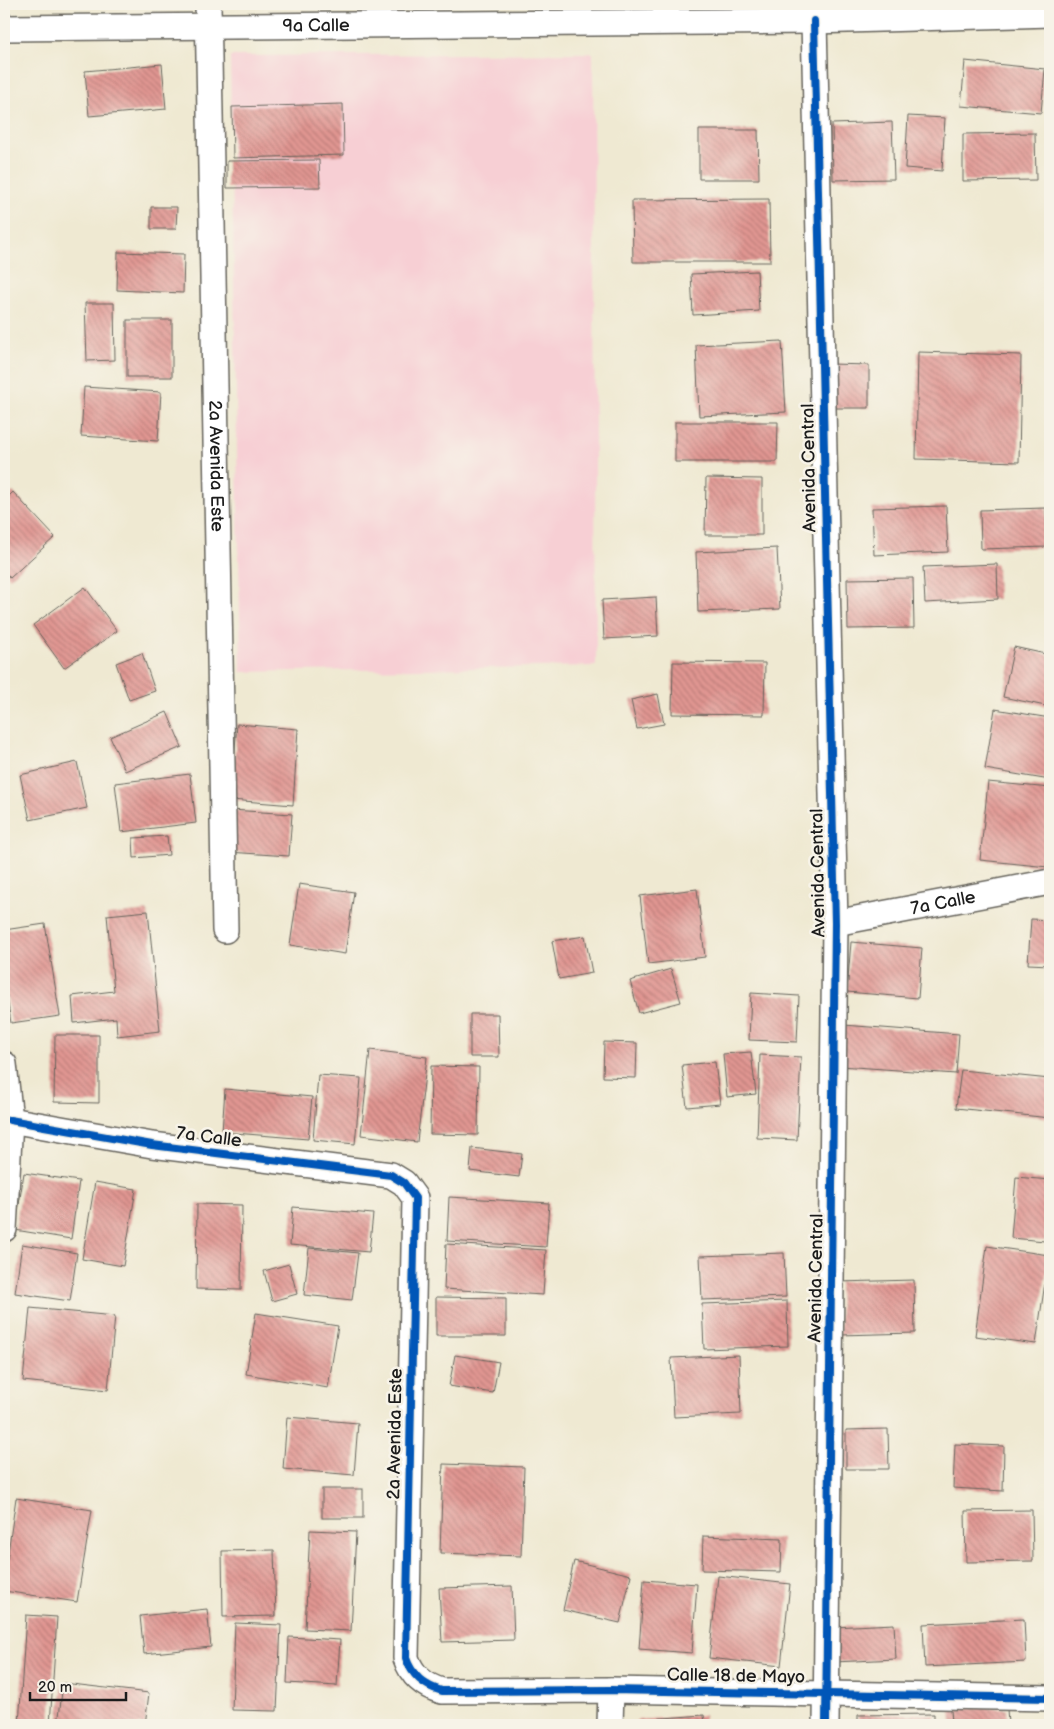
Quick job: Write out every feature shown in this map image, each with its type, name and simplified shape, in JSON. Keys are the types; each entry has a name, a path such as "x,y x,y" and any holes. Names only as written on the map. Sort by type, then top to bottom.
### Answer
{"street":[{"name":"9a Calle","path":"4,28 209,15 814,20 1050,14"},
{"name":"2a Avenida Este","path":"209,15 225,930"},
{"name":"Avenida Central","path":"814,20 835,923 826,1725"},
{"name":"7a Calle","path":"835,923 1050,882"},
{"path":"4,1064 10,1120 4,1229"},
{"name":"7a Calle","path":"10,1120 152,1145 391,1175 404,1184"},
{"name":"2a Avenida Este","path":"404,1184 415,1198 406,1658 410,1668 423,1683"},
{"name":"Calle 18 de Mayo","path":"423,1683 442,1691 611,1690 1050,1698"},
{"path":"610,1725 611,1690"}],"shaded area":[{"path":"632,4 848,4 632,7"},
{"path":"593,53 596,666 241,672 230,56"}],"building":[{"path":"965,61 1045,69 1041,113 961,106"},
{"path":"162,64 166,109 89,116 85,71"},
{"path":"343,104 344,155 233,158 232,107"},
{"path":"908,116 945,118 942,171 905,168"},
{"path":"892,122 894,179 833,180 832,124"},
{"path":"699,130 758,130 759,179 699,179"},
{"path":"1035,133 1036,180 963,181 963,134"},
{"path":"319,160 320,187 227,188 227,161"},
{"path":"769,199 770,262 633,262 632,200"},
{"path":"151,207 177,207 176,229 151,229"},
{"path":"118,252 184,254 183,293 117,290"},
{"path":"757,271 759,311 693,315 691,274"},
{"path":"85,303 114,303 115,360 87,361"},
{"path":"127,320 172,320 172,377 127,377"},
{"path":"782,341 786,412 699,416 696,345"},
{"path":"918,352 1021,355 1019,462 916,459"},
{"path":"830,364 869,365 869,408 830,408"},
{"path":"84,387 161,392 158,441 81,436"},
{"path":"675,422 778,422 777,462 675,462"},
{"path":"706,478 762,479 762,535 705,535"},
{"path":"13,492 55,537 10,578 4,571 4,501"},
{"path":"946,506 948,552 874,555 872,508"},
{"path":"1046,508 1047,547 981,549 980,510"},
{"path":"777,548 780,609 698,612 696,552"},
{"path":"997,564 998,599 925,603 923,567"},
{"path":"913,578 914,628 848,629 847,579"},
{"path":"85,587 117,631 64,668 33,625"},
{"path":"656,597 658,636 604,639 602,600"},
{"path":"1014,647 1050,655 1050,707 1003,697"},
{"path":"142,653 155,691 129,700 116,663"},
{"path":"673,662 765,663 764,715 672,714"},
{"path":"658,694 664,724 637,729 631,700"},
{"path":"995,709 1050,718 1050,780 985,769"},
{"path":"167,712 182,747 125,771 110,737"},
{"path":"237,724 298,729 293,805 231,800"},
{"path":"77,762 87,808 30,820 20,775"},
{"path":"190,774 196,823 121,832 115,783"},
{"path":"988,782 1050,788 1048,867 980,860"},
{"path":"231,810 292,814 289,856 228,852"},
{"path":"167,836 169,855 134,858 133,838"},
{"path":"299,884 354,892 345,954 290,945"},
{"path":"697,889 705,957 648,964 640,896"},
{"path":"148,911 160,1031 117,1036 116,1018 74,1023 72,996 114,991 107,915"},
{"path":"1031,919 1050,920 1050,965 1028,964"},
{"path":"45,924 60,1016 11,1023 4,979 4,930"},
{"path":"585,936 592,973 559,979 552,941"},
{"path":"851,942 922,948 918,998 847,992"},
{"path":"671,969 681,1002 639,1013 630,981"},
{"path":"751,993 799,996 797,1042 749,1040"},
{"path":"470,1014 498,1014 499,1057 470,1057"},
{"path":"844,1025 959,1034 956,1074 840,1066"},
{"path":"55,1035 99,1035 99,1103 54,1102"},
{"path":"604,1042 637,1043 636,1078 603,1077"},
{"path":"370,1050 427,1057 417,1142 361,1135"},
{"path":"751,1052 756,1094 727,1097 723,1054"},
{"path":"760,1055 801,1057 797,1140 757,1138"},
{"path":"715,1062 720,1104 687,1107 682,1065"},
{"path":"431,1066 479,1067 478,1135 430,1134"},
{"path":"961,1070 1050,1079 1050,1118 956,1108"},
{"path":"318,1075 361,1078 355,1144 313,1140"},
{"path":"225,1089 312,1097 308,1139 222,1132"},
{"path":"472,1148 522,1154 519,1177 470,1171"},
{"path":"24,1173 79,1181 71,1239 15,1230"},
{"path":"1016,1177 1050,1180 1045,1241 1011,1238"},
{"path":"95,1182 136,1189 123,1266 82,1259"},
{"path":"449,1197 549,1203 546,1247 447,1241"},
{"path":"197,1204 242,1205 241,1290 196,1289"},
{"path":"293,1207 373,1214 369,1252 290,1245"},
{"path":"22,1244 77,1253 70,1301 15,1293"},
{"path":"446,1244 546,1250 543,1295 444,1289"},
{"path":"987,1246 1049,1255 1036,1344 975,1336"},
{"path":"309,1248 358,1253 352,1300 304,1295"},
{"path":"784,1253 786,1297 702,1300 700,1256"},
{"path":"289,1264 297,1294 272,1301 264,1271"},
{"path":"914,1280 915,1333 840,1335 839,1282"},
{"path":"436,1297 506,1298 506,1336 436,1336"},
{"path":"787,1301 788,1346 704,1349 702,1304"},
{"path":"30,1308 115,1316 108,1390 23,1381"},
{"path":"256,1313 338,1326 328,1388 246,1374"},
{"path":"455,1355 499,1362 493,1393 449,1386"},
{"path":"739,1355 741,1414 674,1417 671,1358"},
{"path":"287,1417 358,1423 354,1475 283,1469"},
{"path":"888,1429 889,1469 846,1469 846,1430"},
{"path":"955,1444 1004,1446 1003,1491 953,1488"},
{"path":"443,1464 524,1467 521,1556 440,1553"},
{"path":"322,1489 363,1489 363,1518 322,1518"},
{"path":"16,1498 92,1510 77,1602 4,1591"},
{"path":"1032,1510 1033,1561 966,1562 965,1511"},
{"path":"310,1530 356,1532 351,1631 305,1629"},
{"path":"703,1536 782,1539 781,1572 702,1570"},
{"path":"274,1550 276,1616 223,1617 222,1551"},
{"path":"574,1561 631,1575 620,1623 563,1610"},
{"path":"718,1576 790,1584 781,1666 709,1658"},
{"path":"644,1580 697,1584 692,1653 639,1649"},
{"path":"512,1586 514,1640 442,1642 439,1588"},
{"path":"207,1609 211,1647 144,1654 140,1616"},
{"path":"26,1615 57,1617 50,1725 19,1725"},
{"path":"1024,1619 1026,1662 925,1667 923,1624"},
{"path":"235,1623 281,1625 277,1711 232,1710"},
{"path":"894,1624 896,1659 834,1662 833,1627"},
{"path":"289,1637 340,1640 337,1686 287,1683"},
{"path":"63,1683 149,1693 145,1725 58,1725"},
{"path":"1007,1708 1008,1725 952,1725 951,1709"},
{"path":"934,1714 934,1725 858,1725 858,1715"},
{"path":"704,1715 705,1725 636,1725 636,1720"}],"cycle path":[{"path":"814,21 835,923 826,1725"},
{"path":"10,1120 152,1145 391,1175 404,1183 415,1198 406,1658 415,1675 424,1683 442,1691 611,1690 1050,1698"}]}
